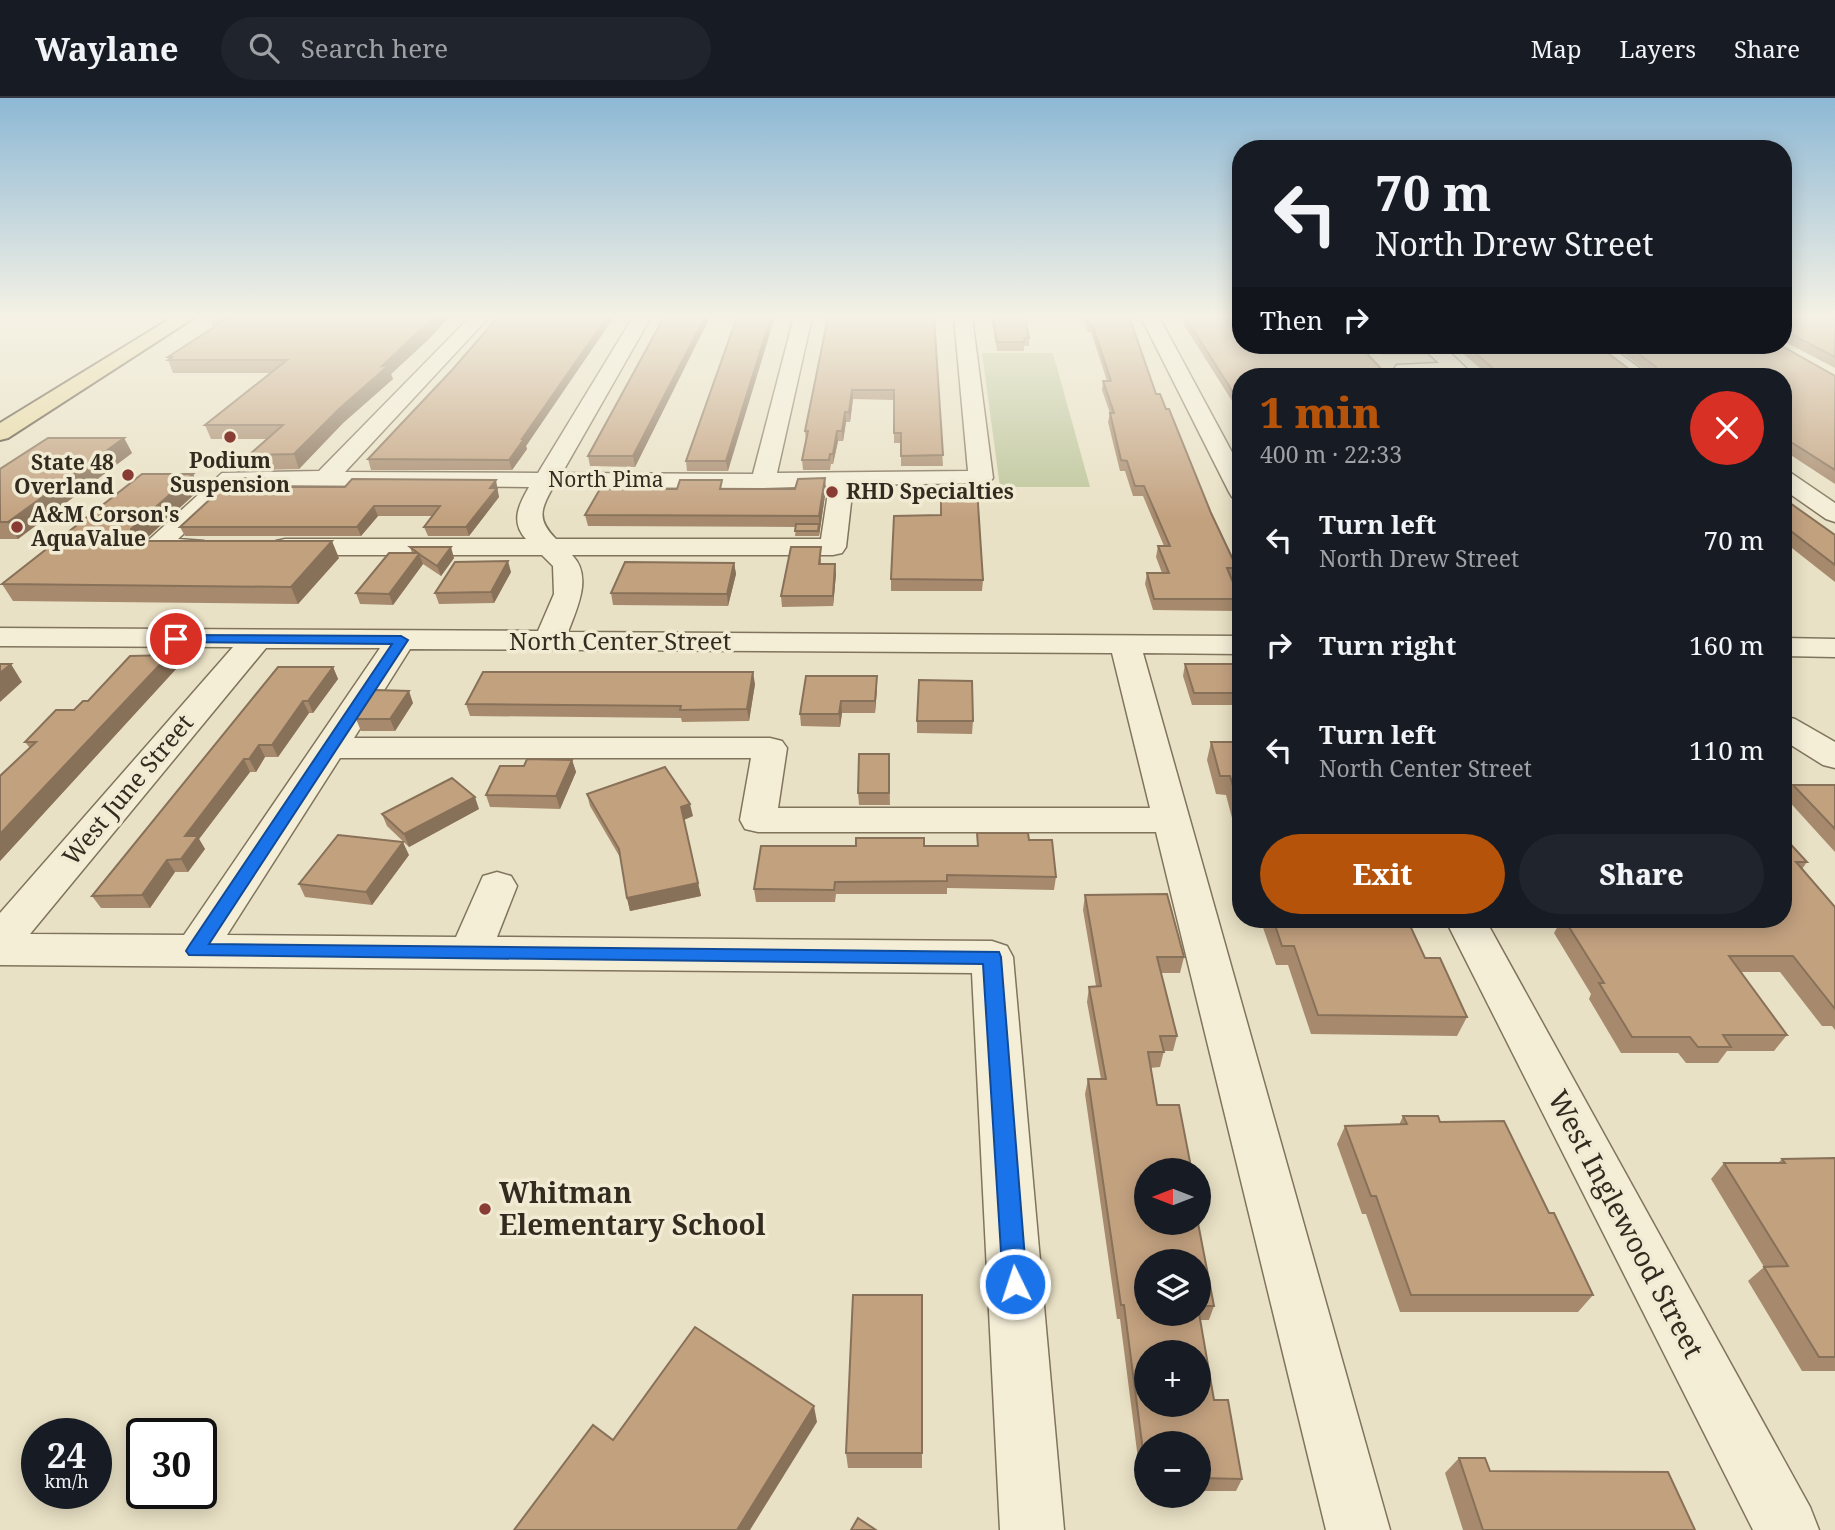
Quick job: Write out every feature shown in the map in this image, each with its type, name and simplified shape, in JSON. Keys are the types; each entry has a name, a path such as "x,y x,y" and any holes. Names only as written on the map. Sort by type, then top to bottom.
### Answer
{"main road":[{"path":"0,433 79,384"}],"street":[{"path":"325,479 416,384"},
{"path":"549,641 568,594 566,564 532,530 530,508 602,384"},
{"path":"763,481 787,384"},
{"name":"North Pima","path":"222,547 154,547 230,478 763,481 981,478 970,384"},
{"path":"1185,384 1232,475"},
{"path":"263,547 833,547 842,478"},
{"path":"1792,484 1835,514"},
{"name":"North Center Street","path":"0,637 1232,645"},
{"name":"West June Street","path":"0,941 256,639"},
{"path":"195,951 401,640"},
{"path":"1125,644 1358,1530"},
{"path":"1792,647 1835,648"},
{"path":"1792,731 1833,755"},
{"path":"330,748 770,748 758,820 1171,820"},
{"path":"1792,753 1833,755"},
{"path":"470,953 497,886"},
{"name":"West Inglewood Street","path":"1470,928 1787,1530"},
{"path":"0,949 992,957 1032,1530"}],"green space":[{"path":"986,384 1062,384 1090,487 1000,487"}],"building":[{"path":"257,384 368,384 294,454 249,455 283,425 205,425"},
{"path":"439,384 560,384 509,460 368,459"},
{"path":"627,384 670,384 633,456 588,456"},
{"path":"713,384 750,384 726,461 686,461"},
{"path":"815,384 938,384 943,455 901,456 901,433 894,433 894,390 852,390 849,412 845,412 842,431 837,431 833,454 830,454 829,460 802,460 808,431 805,431"},
{"path":"1104,384 1152,384 1156,394 1160,394 1166,409 1169,409 1232,557 1232,568 1227,568 1232,580 1232,599 1154,599 1147,573 1169,573 1158,546 1170,546 1144,486 1135,486 1127,461 1121,460 1110,413 1114,413"},
{"path":"1792,384 1835,384 1835,470 1792,443"},
{"path":"48,438 124,438 8,522 0,522 0,469"},
{"path":"142,474 193,474 131,529 134,538 146,541 332,541 291,587 2,584"},
{"path":"233,478 277,479 269,487 345,487 352,479 496,480 490,488 497,488 466,527 424,527 440,506 374,506 357,527 180,527"},
{"path":"825,478 819,516 585,515 600,489 677,489 680,480 722,480 720,489 795,489 798,479"},
{"path":"941,489 977,489 983,580 891,579 894,516 941,515"},
{"path":"1792,504 1835,535 1835,565 1792,532"},
{"path":"796,524 819,524 818,531 795,531"},
{"path":"410,547 451,547 437,566 419,554 389,594 356,593 389,553 418,553"},
{"path":"791,547 821,547 819,564 835,564 833,596 781,596"},
{"path":"508,561 491,592 435,593 455,562"},
{"path":"625,562 734,563 727,594 611,593"},
{"path":"169,655 0,834 0,776 36,742 25,742 56,710 74,710 83,701 88,701 130,656"},
{"path":"0,664 11,664 0,673"},
{"path":"1185,664 1232,664 1232,693 1194,693"},
{"path":"278,667 333,667 308,701 303,701 272,745 259,745 249,759 244,759 185,836 198,836 181,859 167,860 142,895 92,896"},
{"path":"483,672 753,672 747,709 680,710 681,706 466,704"},
{"path":"806,676 877,676 875,701 841,701 839,714 800,714"},
{"path":"919,680 972,681 973,721 917,721"},
{"path":"375,690 409,691 390,719 356,719"},
{"path":"1211,742 1232,742 1232,783 1230,776 1220,776"},
{"path":"859,754 889,754 889,793 858,793"},
{"path":"527,759 572,760 556,796 486,795 500,766 524,766"},
{"path":"665,767 690,804 681,807 698,883 627,898 619,849 587,794"},
{"path":"452,778 475,797 404,834 382,814"},
{"path":"1793,785 1835,785 1835,829"},
{"path":"977,833 1028,833 1029,840 1052,840 1056,877 947,875 947,881 835,882 834,890 754,889 761,846 856,846 856,838 924,838 924,846 978,846"},
{"path":"338,835 403,842 366,892 299,884"},
{"path":"1792,846 1807,862 1796,862 1835,907 1835,1009 1793,956 1729,956 1787,1035 1723,1035 1731,1047 1698,1047 1690,1037 1632,1037 1599,983 1604,983 1570,928 1792,928"},
{"path":"1167,894 1184,957 1157,957 1177,1036 1160,1036 1164,1052 1148,1052 1157,1105 1179,1105 1189,1158 1134,1158 1134,1236 1201,1236 1203,1249 1134,1249 1134,1326 1201,1326 1204,1340 1134,1340 1134,1382 1088,1079 1106,1079 1089,987 1101,986 1085,895"},
{"path":"1276,928 1411,928 1425,958 1440,958 1467,1017 1318,1015 1294,946 1282,946"},
{"path":"1403,1116 1438,1116 1440,1122 1504,1121 1549,1213 1554,1213 1593,1295 1411,1295 1376,1196 1371,1196 1345,1126 1407,1124"},
{"path":"1835,1158 1835,1357 1819,1357 1764,1267 1788,1266 1724,1163 1785,1163 1782,1159"},
{"path":"853,1295 922,1295 922,1453 846,1453"},
{"path":"695,1327 814,1406 737,1530 514,1530 593,1425 613,1440"},
{"path":"1211,1383 1214,1400 1228,1400 1242,1479 1211,1478 1211,1431 1140,1431 1139,1417 1211,1417"},
{"path":"1459,1458 1485,1458 1490,1471 1668,1472 1695,1530 1483,1530"},
{"path":"858,1518 876,1530 851,1530"}],"place":[{"name":"Podium Suspension","path":"230,437"},
{"name":"State 48 Overland","path":"128,475"},
{"name":"RHD Specialties","path":"832,492"},
{"name":"A&M Corson's AquaValue","path":"17,527"},
{"name":"Whitman Elementary School","path":"485,1209"}],"route":[{"path":"176,639 401,640 195,951 992,957 1015,1284"}]}
